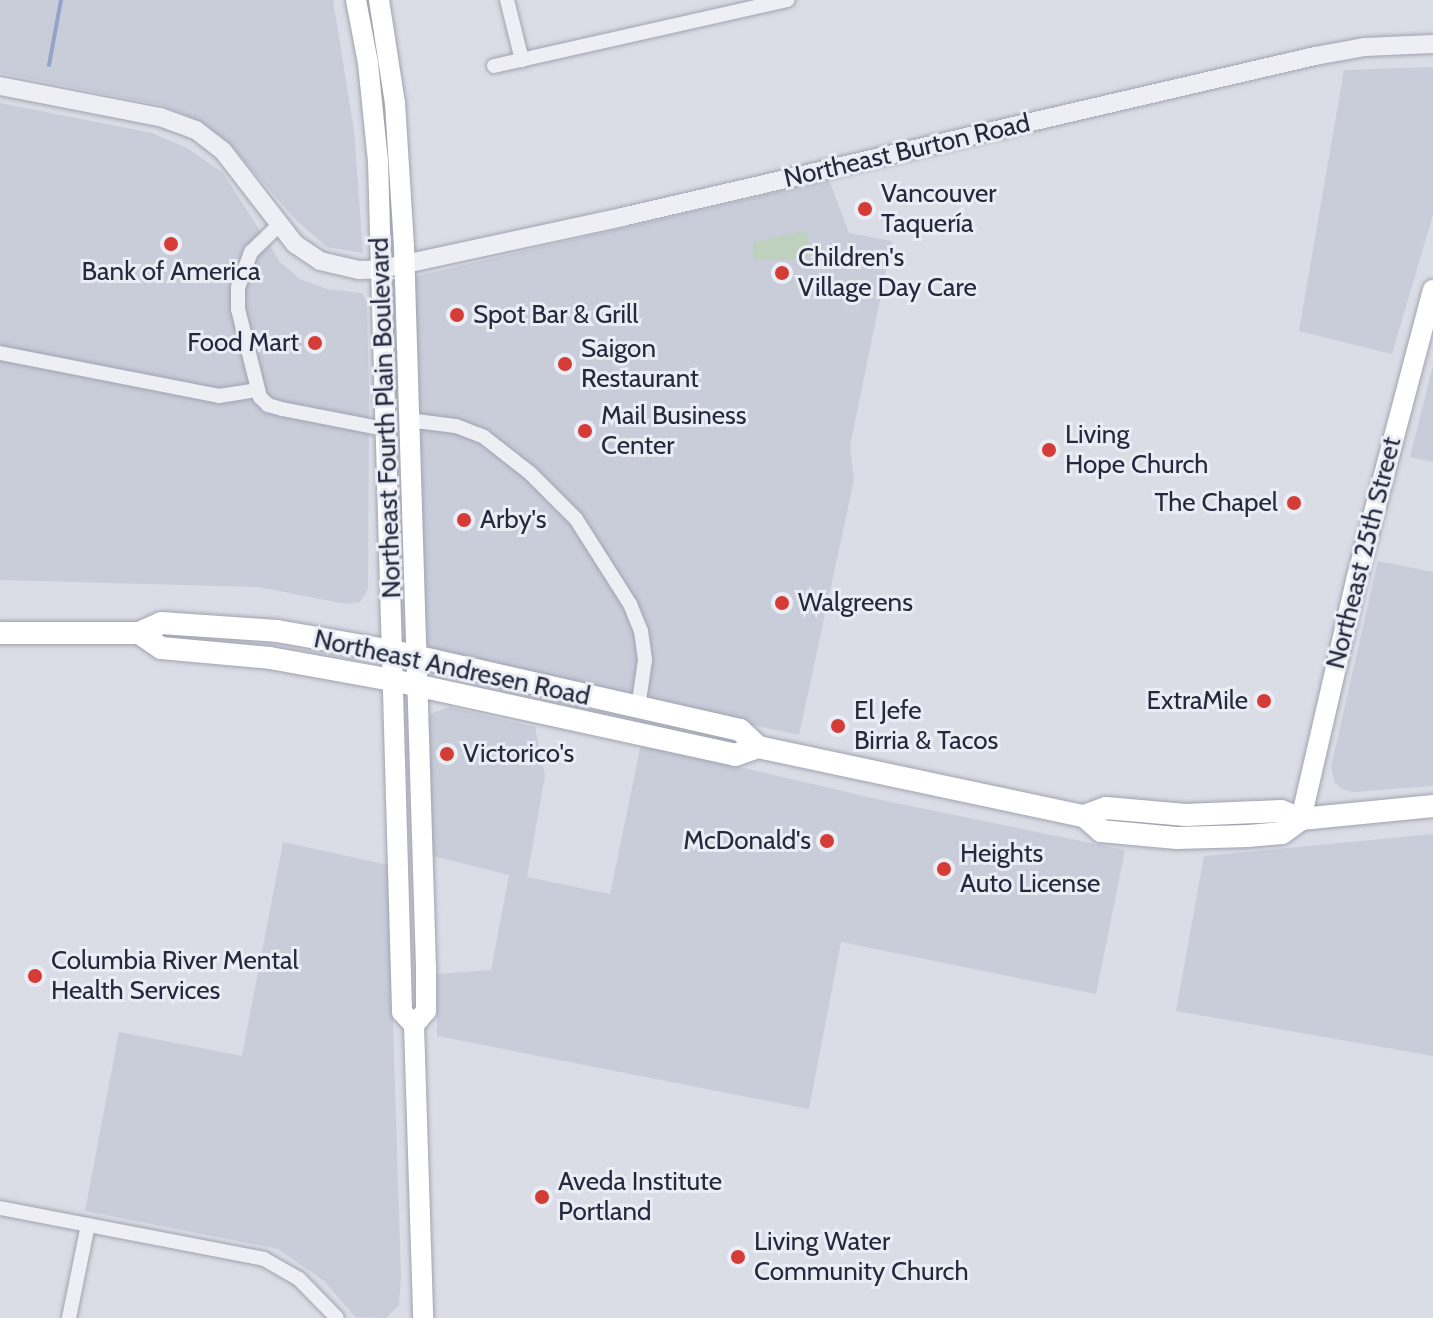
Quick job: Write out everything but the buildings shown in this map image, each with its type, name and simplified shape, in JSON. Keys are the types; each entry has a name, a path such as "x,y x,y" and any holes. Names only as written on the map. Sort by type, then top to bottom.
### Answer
{"main road":[{"name":"Northeast Fourth Plain Boulevard","path":"356,0 373,102 382,269 402,1012 414,1025 423,1318"},
{"name":"Northeast Fourth Plain Boulevard","path":"379,0 396,112 404,264 426,1011 414,1025"},
{"name":"Northeast 25th Street","path":"1301,819 1357,577 1433,290"},
{"name":"Northeast Andresen Road","path":"0,633 139,633 161,623 277,631 392,651 415,659 740,730"},
{"name":"Northeast Andresen Road","path":"139,633 161,648 270,658 392,680 417,688 735,755 758,747 1084,816 1101,831 1202,839 1282,833 1301,819 1433,806"},
{"path":"575,722 596,713 631,720 638,708"},
{"path":"652,738 661,727 719,738 740,730 758,747"}],"street":[{"path":"507,0 522,60"},
{"path":"494,66 788,0"},
{"name":"Northeast Burton Road","path":"0,86 160,117 196,130 223,151 295,244 320,261 359,270 382,269 622,217 1315,56 1365,47 1433,44"},
{"path":"279,225 251,252 238,287 238,309 257,390 272,406 385,429"},
{"path":"0,353 219,396 257,390"},
{"path":"408,420 456,426 484,437 530,473 576,519 630,604 641,631 645,671 638,708"},
{"path":"0,1208 264,1259 299,1279 337,1318"},
{"path":"69,1318 88,1225"}],"shaded area":[{"path":"0,0 333,0 354,130 363,253 327,247 296,220 226,140 193,118 161,105 0,73"},
{"path":"1433,67 1433,215 1392,354 1299,331 1344,70"},
{"path":"0,103 152,133 187,148 223,173 280,262 300,279 327,289 362,293 367,302 369,391 368,589 360,602 346,604 258,587 0,580"},
{"path":"829,180 849,233 892,241 850,446 854,480 799,735 435,656 427,650 423,643 412,282 417,276"},
{"path":"1433,365 1433,462 1410,457"},
{"path":"1378,561 1433,572 1433,786 1353,792 1342,789 1334,782 1331,767"},
{"path":"450,707 535,727 545,776 527,877 610,894 641,744 881,800 1125,850 1096,994 841,942 809,1109 437,1036 437,974 491,970 509,875 433,856 428,721 432,713"},
{"path":"1433,834 1433,1056 1176,1011 1204,856"},
{"path":"283,842 388,865 401,1277 399,1305 386,1318 355,1317 324,1281 278,1249 85,1211 119,1032 242,1056"}],"green space":[{"path":"803,231 808,233 808,259 753,260 753,243"}],"waterway":[{"path":"49,65 61,0"}],"place":[{"name":"Vancouver Taquería","path":"865,209"},
{"name":"Bank of America","path":"171,244"},
{"name":"Children's Village Day Care","path":"782,273"},
{"name":"Spot Bar & Grill","path":"457,315"},
{"name":"Food Mart","path":"315,343"},
{"name":"Saigon Restaurant","path":"565,364"},
{"name":"Mail Business Center","path":"585,431"},
{"name":"Living Hope Church","path":"1049,450"},
{"name":"The Chapel","path":"1294,503"},
{"name":"Arby's","path":"464,520"},
{"name":"Walgreens","path":"782,603"},
{"name":"ExtraMile","path":"1264,701"},
{"name":"El Jefe Birria & Tacos","path":"838,726"},
{"name":"Victorico's","path":"447,754"},
{"name":"McDonald's","path":"827,841"},
{"name":"Heights Auto License","path":"944,869"},
{"name":"Columbia River Mental Health Services","path":"35,976"},
{"name":"Aveda Institute Portland","path":"542,1197"},
{"name":"Living Water Community Church","path":"738,1257"}]}
